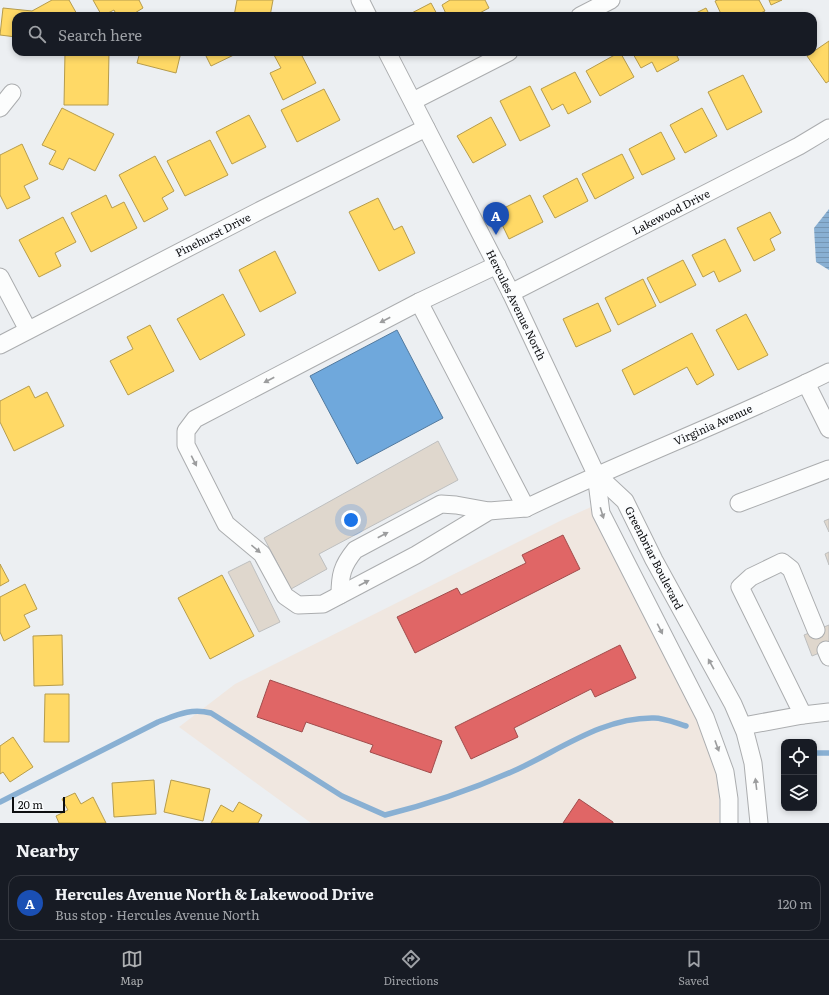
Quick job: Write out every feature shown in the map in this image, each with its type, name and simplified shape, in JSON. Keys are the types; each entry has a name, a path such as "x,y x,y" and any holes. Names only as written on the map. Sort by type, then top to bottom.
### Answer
{"street":[{"path":"360,0 366,12"},
{"path":"588,12 611,0"},
{"name":"Hercules Avenue North","path":"389,56 511,293 596,474"},
{"path":"413,101 501,56"},
{"path":"0,108 12,93"},
{"name":"Pinehurst Drive","path":"0,345 426,128"},
{"name":"Lakewood Drive","path":"511,293 800,146 829,128"},
{"path":"489,511 416,555 323,604 310,606 298,605 285,596 262,554 226,524 186,445 186,431 195,419 419,302 497,265"},
{"path":"0,276 28,330"},
{"path":"340,595 340,576 346,561 355,550 441,504 489,511 526,508 419,302"},
{"name":"Virginia Avenue","path":"526,508 596,474 730,419 829,372"},
{"path":"806,383 829,428"},
{"path":"739,504 829,469"},
{"path":"596,474 601,513 705,717 717,746 725,772 729,799 729,823"},
{"name":"Greenbriar Boulevard","path":"596,474 625,501 654,560 733,704 754,763 759,823"},
{"path":"803,715 740,587 751,576 782,562 791,569 816,630"},
{"path":"742,726 829,712"}],"shaded area":[{"path":"591,507 593,517 697,720 716,773 719,798 719,823 311,823 179,727 235,684 562,520"}],"water":[{"path":"829,209 829,270 816,262 814,228"}],"building: Homes":[{"path":"52,0 69,0 76,12 12,12 12,36 0,35 3,8 32,11"},
{"path":"93,0 139,0 143,8 136,12 115,12 114,10 110,12 100,12"},
{"path":"237,0 273,0 271,12 235,12"},
{"path":"450,0 485,0 489,8 482,12 445,12 442,5"},
{"path":"759,0 765,11 720,12 715,1"},
{"path":"769,0 782,0 771,5"},
{"path":"431,3 436,12 414,12"},
{"path":"706,8 708,12 698,12"},
{"path":"829,41 829,81 826,83 807,56 817,56 817,49"},
{"path":"65,56 109,56 108,105 64,105"},
{"path":"139,56 180,56 176,73 137,63"},
{"path":"206,56 232,56 211,66"},
{"path":"275,56 302,56 316,83 283,100 270,73 281,68"},
{"path":"613,56 622,56 634,77 600,96 586,71"},
{"path":"634,56 677,56 679,60 657,72 652,62 641,68"},
{"path":"575,72 591,102 568,114 563,104 552,110 541,89"},
{"path":"743,75 762,112 727,130 708,92"},
{"path":"530,86 550,126 520,141 500,101"},
{"path":"324,89 340,120 297,142 281,110"},
{"path":"62,108 114,134 95,171 69,158 63,170 49,164 56,151 42,145"},
{"path":"702,108 717,136 685,153 670,125"},
{"path":"249,115 266,147 232,164 216,132"},
{"path":"491,117 506,145 473,163 457,136"},
{"path":"661,132 675,159 642,175 629,149"},
{"path":"210,140 228,175 185,196 167,161"},
{"path":"22,144 38,179 24,186 30,198 7,209 0,195 0,155"},
{"path":"622,154 634,178 595,199 582,174"},
{"path":"155,156 174,191 162,198 168,209 144,222 119,175"},
{"path":"577,178 588,201 555,218 543,196"},
{"path":"106,195 112,208 124,202 137,228 91,252 71,213"},
{"path":"530,195 543,222 509,239 496,212"},
{"path":"378,198 394,230 402,226 415,253 379,271 349,212"},
{"path":"770,212 781,233 770,239 775,250 754,261 737,228"},
{"path":"63,217 76,242 55,253 61,266 39,277 19,240"},
{"path":"725,239 741,271 719,282 714,271 703,277 692,255"},
{"path":"275,251 296,293 260,312 239,270"},
{"path":"683,260 696,285 660,303 647,278"},
{"path":"643,279 656,306 618,325 605,298"},
{"path":"223,294 245,335 200,360 177,319"},
{"path":"598,303 611,331 576,347 563,319"},
{"path":"746,314 768,355 738,370 716,330"},
{"path":"150,325 174,371 128,395 110,361 133,349 127,337"},
{"path":"692,333 714,375 697,385 687,367 634,395 622,370"},
{"path":"29,386 35,398 47,392 64,426 14,451 0,422 0,401"},
{"path":"0,564 9,581 0,586"},
{"path":"222,575 254,636 210,659 178,598"},
{"path":"25,584 37,609 24,615 30,627 4,641 0,632 0,597"},
{"path":"62,635 63,685 34,686 33,636"},
{"path":"45,694 69,694 69,742 44,742"},
{"path":"13,737 33,767 10,782 3,772 0,774 0,746"},
{"path":"154,780 156,814 114,817 112,783"},
{"path":"171,780 210,789 203,821 164,812"},
{"path":"75,793 81,804 93,797 106,823 59,823 56,816 68,810 62,799"},
{"path":"239,802 262,815 258,823 211,823 221,805 233,812"}],"building: Shops":[{"path":"563,535 580,569 415,653 397,617 457,588 461,595 526,563 522,555"},
{"path":"620,645 636,678 595,697 591,689 514,728 518,737 471,759 455,727"},
{"path":"270,680 442,741 431,773 370,752 373,745 306,722 302,732 257,717"},
{"path":"579,799 613,822 613,823 563,823"}],"building: Schools":[{"path":"397,330 443,418 357,464 310,376"}],"building: Other":[{"path":"438,441 458,480 319,554 327,569 291,589 264,538"},
{"path":"829,519 829,532 824,521"},
{"path":"829,552 829,565 825,554"},
{"path":"250,561 280,622 259,632 228,572"},
{"path":"829,625 829,649 812,656 804,635"}],"waterway":[{"path":"0,802 158,722 178,715 197,711 211,713 342,796 385,815 436,801 486,783 518,769 600,728 636,719 654,718 686,726"},
{"path":"817,753 829,753"}],"place":[{"name":"Hercules Avenue North & Lakewood Drive","path":"496,235"}]}
